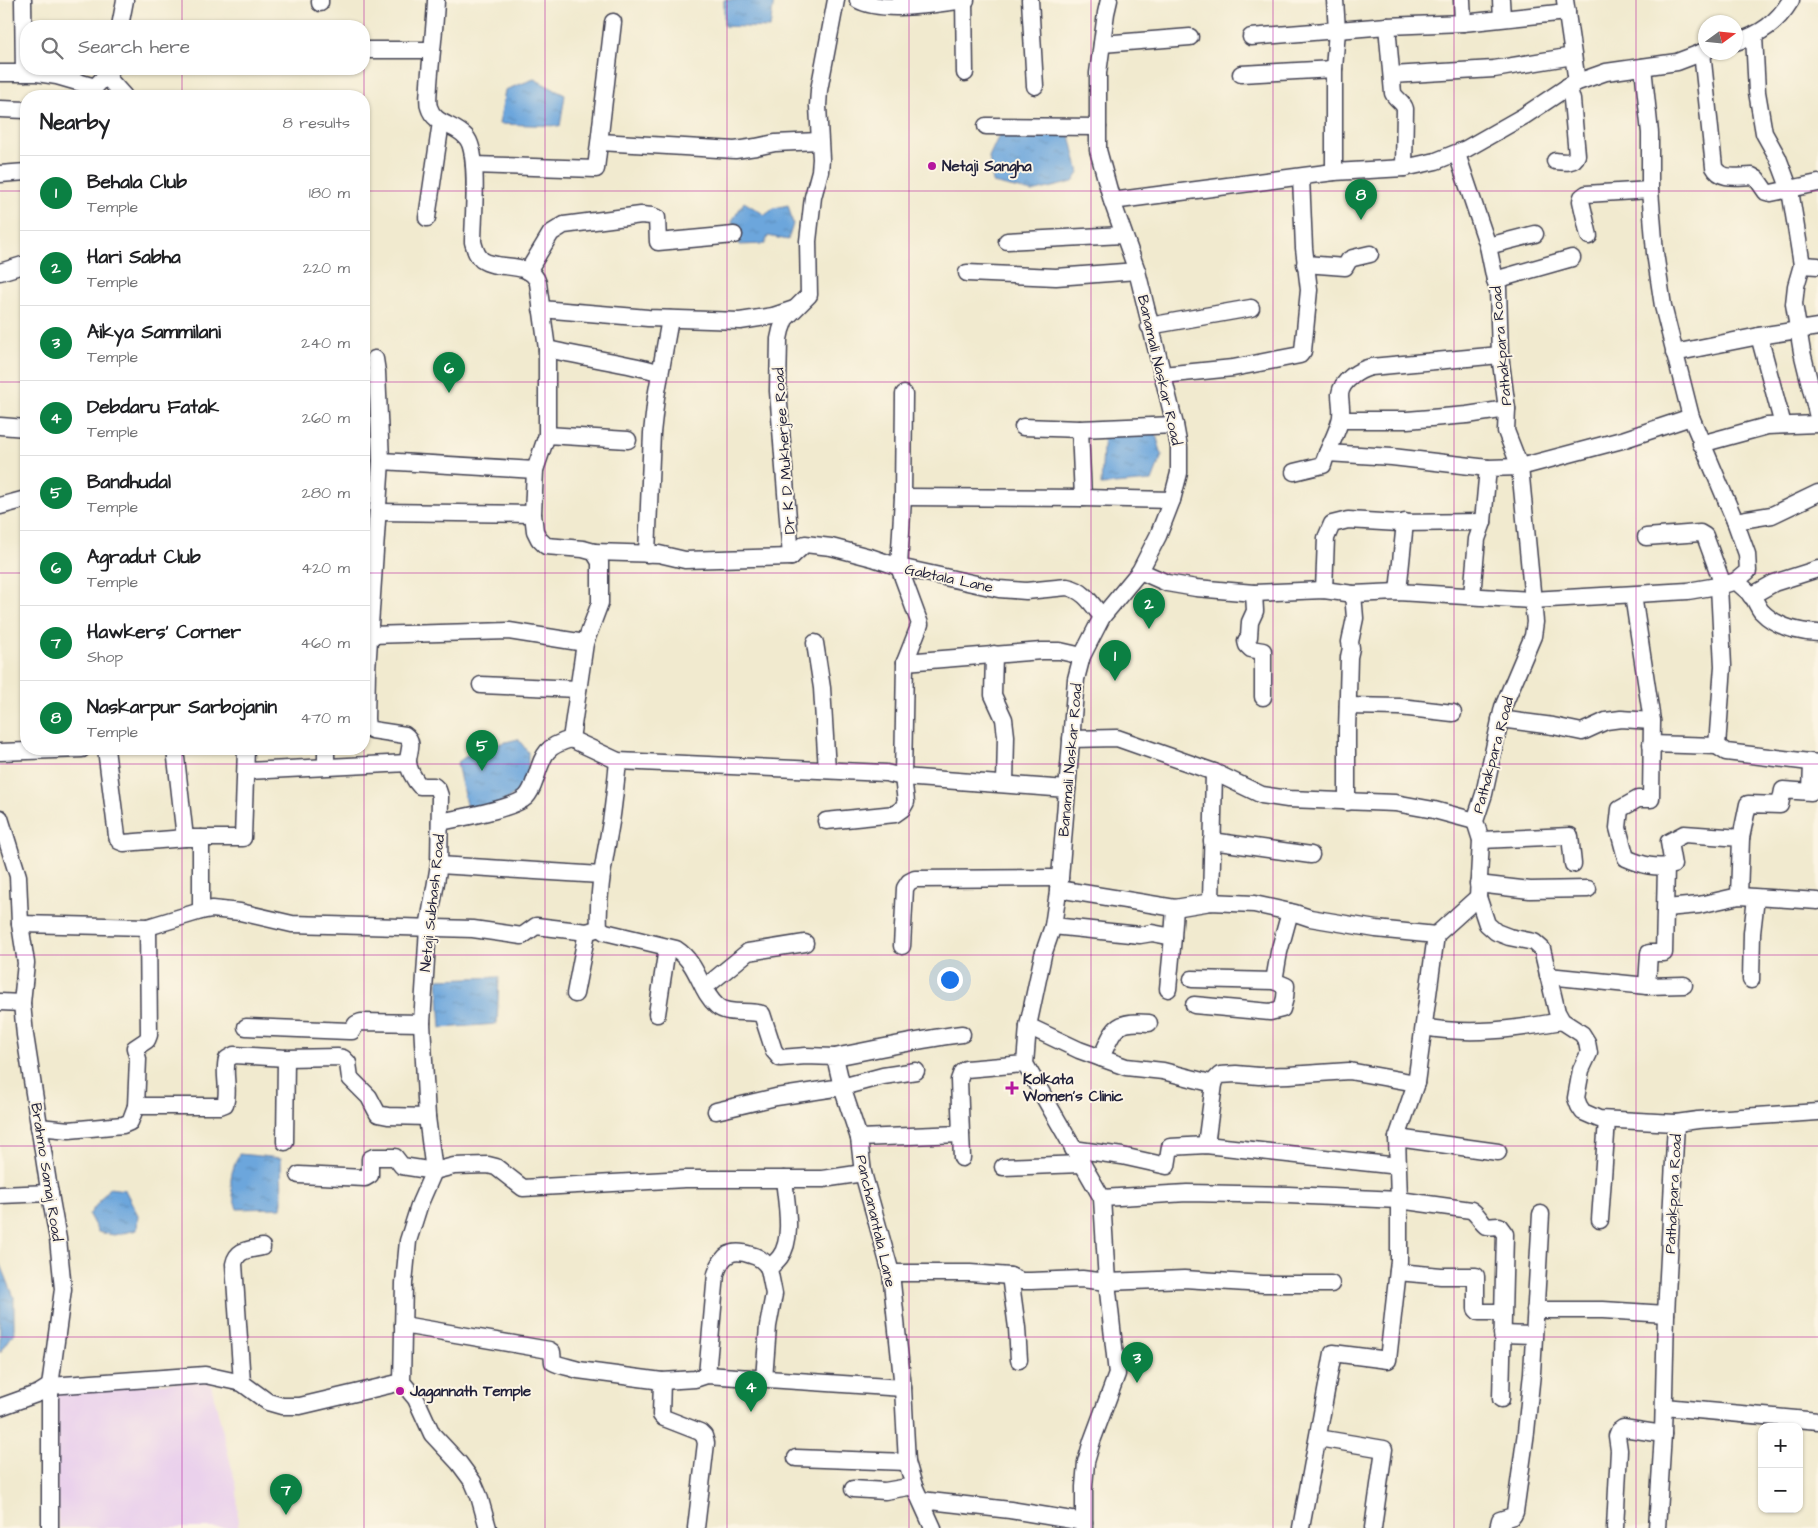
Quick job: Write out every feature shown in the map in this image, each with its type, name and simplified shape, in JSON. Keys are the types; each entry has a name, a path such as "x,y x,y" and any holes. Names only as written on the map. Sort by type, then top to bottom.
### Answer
{"street":[{"path":"23,0 23,20"},
{"path":"121,20 125,0"},
{"path":"436,0 428,105 433,116 459,130 468,138 472,148 474,165 473,242 476,252 481,259 488,263 528,271 536,277 547,349 547,435 535,470 533,514 535,531 539,539 546,546 583,549 594,552 659,554 685,560 791,557"},
{"name":"Dr K D Mukherjee Road","path":"791,557 787,487 779,416 778,373 781,330 785,319 809,295 808,241 813,197 821,159 819,90 836,0"},
{"path":"858,0 867,5 914,7 965,0 965,74"},
{"path":"1030,0 1035,86"},
{"name":"Banamali Naskar Road","path":"1025,1064 1028,1026 1043,955 1053,926 1059,883 1076,679 1082,656 1102,617 1140,571 1158,536 1172,500 1179,473 1179,447 1175,425 1137,272 1112,201 1098,150 1097,90 1108,0"},
{"path":"1334,172 1336,0"},
{"path":"1462,0 1463,23"},
{"path":"1500,0 1502,18"},
{"path":"1743,40 1754,36 1771,25 1791,0"},
{"path":"1251,37 1387,26 1463,23 1566,6 1573,56 1572,100 1577,156 1572,162 1555,162"},
{"path":"474,165 596,169 613,22"},
{"path":"1387,26 1393,93 1395,98 1403,103 1406,109 1404,168"},
{"path":"1754,36 1757,92 1764,133 1778,158 1790,190 1810,266 1796,286 1794,304 1798,330 1810,351 1818,417"},
{"path":"1102,44 1190,37"},
{"path":"370,50 431,50"},
{"path":"1112,201 1334,172 1404,168 1436,161 1457,154 1524,116 1572,84 1606,72 1678,62 1698,54"},
{"path":"1392,75 1494,69 1573,56"},
{"path":"1705,60 1714,168 1717,173 1722,176 1752,176 1757,179 1766,192 1771,193 1818,183"},
{"path":"1140,571 1166,583 1196,588 1254,593 1324,590 1353,594 1398,592 1532,600 1688,591 1726,584 1748,571 1747,554 1735,521 1690,416 1663,306 1655,253 1650,190 1650,134 1644,67"},
{"path":"1241,74 1334,69"},
{"path":"0,73 20,73"},
{"path":"50,75 101,82 114,90"},
{"path":"0,109 20,110"},
{"path":"427,218 441,122"},
{"path":"986,126 1098,127"},
{"path":"600,142 735,150 775,143 819,141"},
{"name":"Pathakpara Road","path":"1457,154 1488,246 1498,288 1500,355 1506,409 1506,431 1520,467 1535,622 1533,636 1503,707 1484,794 1475,821 1481,840 1478,891 1487,924 1496,932 1509,937 1534,942 1542,949 1553,1000 1562,1021 1582,1034 1587,1042 1589,1053 1581,1070 1576,1098 1583,1112 1592,1117 1607,1120 1676,1123 1666,1314 1663,1434 1657,1528"},
{"path":"0,174 20,172"},
{"path":"1162,375 1233,368 1300,355 1303,351 1309,290 1301,177"},
{"path":"1589,236 1581,201 1582,197 1586,194 1650,190"},
{"path":"528,271 552,233 564,225 636,216 652,216 657,218 658,242 734,235"},
{"path":"1488,246 1536,234"},
{"path":"1007,241 1123,235"},
{"path":"1306,264 1345,267 1349,260 1370,254"},
{"path":"1495,280 1572,258"},
{"path":"0,272 20,266"},
{"path":"967,273 1056,277 1137,272"},
{"path":"1149,326 1251,308"},
{"path":"542,309 670,319 740,321 773,316 794,309"},
{"path":"647,554 652,433 656,397 670,319"},
{"path":"1674,353 1759,336 1818,327"},
{"path":"1759,336 1783,425"},
{"path":"547,349 654,371"},
{"path":"1294,472 1323,465 1341,420 1340,393 1342,387 1350,378 1364,369 1500,355"},
{"path":"375,359 381,461 370,636 509,631 585,643"},
{"path":"826,821 895,814 902,809 906,802 903,777 905,662 920,624 899,567 903,497 904,394"},
{"path":"1341,420 1407,420 1467,415 1506,409"},
{"path":"1327,453 1392,457 1488,468 1520,467 1622,440 1690,416"},
{"path":"1701,444 1767,426 1818,424"},
{"path":"1023,427 1080,429 1175,425"},
{"path":"0,426 20,428"},
{"path":"1080,429 1083,498"},
{"path":"547,435 628,440"},
{"path":"381,461 535,470"},
{"path":"1472,596 1477,539 1483,522 1488,468"},
{"path":"1735,521 1772,515 1818,493"},
{"path":"903,497 1172,500"},
{"path":"0,506 20,501"},
{"path":"379,512 533,514"},
{"path":"1324,590 1326,538 1332,524 1348,520 1483,522"},
{"path":"1398,592 1405,522"},
{"path":"1646,537 1700,533 1705,536 1726,584 1723,666 1717,746"},
{"name":"Gabtala Lane","path":"791,557 805,544 831,547 899,567 999,589 1026,591 1074,588 1084,594 1102,617"},
{"path":"594,552 600,562 600,604 585,643 571,739 618,761 886,773 903,777 1067,790"},
{"path":"1752,596 1774,583 1818,569"},
{"path":"1726,584 1752,596 1761,610 1777,623 1790,630 1818,633"},
{"path":"1254,593 1255,611 1250,622 1249,637 1246,642 1251,649 1263,651 1263,697"},
{"path":"1347,802 1350,642 1356,618 1353,594"},
{"path":"1633,595 1652,720 1651,799 1638,800 1620,809 1618,828 1626,858 1648,867 1666,867 1674,865 1669,842 1684,834 1741,838"},
{"path":"815,643 822,688 827,770"},
{"path":"905,662 994,654 1060,651 1082,656"},
{"path":"994,654 994,695 1004,719 1006,736 1005,784"},
{"path":"481,685 578,689"},
{"path":"1348,706 1400,707 1452,713"},
{"path":"1500,720 1553,726 1582,732 1606,721 1621,719 1652,720"},
{"path":"370,729 409,738 408,763 420,786 434,786 438,790 440,796 440,822"},
{"path":"1071,739 1117,738 1214,772 1262,795 1288,799 1395,803 1434,810 1475,821"},
{"name":"Netaji Subhash Road","path":"434,1171 427,1117 422,1023 428,928 439,864 440,822 477,814 520,801 527,796 532,787 546,751 557,744 571,739"},
{"path":"1651,744 1717,746 1726,752 1815,763 1811,792 1783,790 1780,805 1748,804 1741,838 1739,896"},
{"path":"0,752 20,750"},
{"path":"107,755 117,836 119,841 131,843 193,838 243,838 246,755"},
{"path":"176,755 193,838 202,911"},
{"path":"326,755 326,766"},
{"path":"575,994 599,906 601,874 611,822 618,761"},
{"path":"246,771 408,763"},
{"path":"1211,902 1214,772"},
{"name":"Brahmo Samaj Road","path":"0,818 18,876 20,924 26,963 22,1002 25,1035 58,1239 63,1289 50,1386 50,1528"},
{"path":"1481,840 1570,836 1573,864"},
{"path":"1212,841 1311,855"},
{"path":"439,864 601,874"},
{"path":"1647,986 1649,953 1664,953 1666,867"},
{"path":"902,946 905,888 909,882 915,879 1059,883 1175,908 1211,902 1254,904 1310,918 1376,929 1436,935"},
{"path":"1301,1528 1333,1353 1388,1360 1398,1272 1399,1200 1397,1138 1416,1083 1436,935 1478,891 1588,889"},
{"path":"1666,908 1699,905 1739,896 1818,901"},
{"path":"1751,980 1752,933 1756,898"},
{"path":"1168,990 1175,908"},
{"path":"20,924 148,928 212,909 240,912 292,924 474,929 522,936 536,926 593,930 676,949 687,958 717,1006 762,1014 774,1051 780,1058 806,1056 835,1057 936,1037 962,1034"},
{"path":"1274,981 1279,952 1290,912"},
{"path":"1053,926 1140,935 1152,933 1173,937"},
{"path":"39,1127 69,1130 123,1125 130,1122 136,1106 138,1059 135,1048 147,1040 149,1035 148,928"},
{"path":"704,988 748,952 804,944"},
{"path":"657,1014 667,948"},
{"path":"1548,976 1647,986 1684,985"},
{"path":"1192,979 1274,981 1286,986 1282,1009 1270,1012 1194,1005"},
{"path":"0,1002 22,1002"},
{"path":"1101,1058 1112,1033 1118,1028 1130,1021 1149,1023"},
{"path":"1424,1027 1448,1032 1482,1032 1562,1021"},
{"path":"246,1027 349,1031 361,1022 422,1023"},
{"path":"1028,1026 1078,1050 1126,1067 1163,1071 1214,1084"},
{"path":"136,1106 220,1106 224,1104 227,1098 225,1067 227,1059 234,1055 286,1058 338,1057 344,1058 348,1063 350,1078 369,1097 378,1114 427,1117"},
{"path":"835,1057 842,1087 859,1138"},
{"path":"285,1142 286,1058"},
{"path":"853,1489 918,1493 1084,1525 1086,1462 1117,1374 1107,1282 1102,1198 1025,1064 966,1068 962,1072 960,1080 962,1158"},
{"path":"716,1111 776,1097 842,1087 884,1076 916,1071"},
{"path":"1206,1145 1214,1084 1220,1075 1259,1076 1341,1071 1416,1083"},
{"path":"1676,1123 1818,1112"},
{"path":"1600,1220 1607,1120"},
{"name":"Panchanantala Lane","path":"933,1528 907,1462 903,1388 890,1273 862,1173 859,1138 961,1134"},
{"path":"1397,1138 1498,1152"},
{"path":"1073,1149 1122,1156 1167,1166 1170,1147 1206,1145 1398,1166"},
{"path":"299,1175 365,1178 370,1175 370,1159 374,1157 395,1158 402,1166 434,1171 454,1166 496,1167 523,1188 685,1179 823,1179 862,1173"},
{"path":"1002,1167 1081,1164"},
{"path":"434,1171 420,1202 408,1241 404,1283 402,1382 416,1399 432,1434 459,1463 473,1482 488,1528"},
{"path":"769,1269 781,1256 787,1238 788,1222 784,1179"},
{"path":"0,1195 50,1193"},
{"path":"1102,1198 1187,1193 1399,1200 1471,1210 1477,1213 1482,1223 1486,1226 1499,1226 1505,1234 1501,1399"},
{"path":"1498,1528 1500,1520 1513,1516 1515,1512 1526,1432 1536,1310 1541,1214"},
{"path":"242,1383 234,1264 235,1258 240,1252 262,1247"},
{"path":"707,1375 716,1274 725,1256 731,1252 739,1251 759,1257 769,1269 774,1294 768,1326 764,1379"},
{"path":"1398,1272 1441,1276 1504,1276"},
{"path":"890,1273 970,1273 1010,1276 1021,1281 1082,1279 1107,1282 1184,1280 1263,1284 1331,1284"},
{"path":"1010,1276 1019,1360"},
{"path":"1476,1276 1476,1309 1479,1312 1502,1312"},
{"path":"1536,1310 1603,1310 1666,1314"},
{"path":"404,1325 549,1350 552,1352 554,1364 565,1365 578,1370 662,1381 694,1379 707,1375 903,1388"},
{"path":"1502,1334 1534,1335"},
{"path":"0,1407 39,1393 50,1386 205,1375 242,1383 268,1402 282,1406 300,1406 402,1382"},
{"path":"662,1381 661,1415 664,1418 700,1432 706,1442 696,1528"},
{"path":"1664,1407 1818,1421"},
{"path":"1615,1528 1619,1450 1617,1436 1619,1431 1623,1428 1663,1434"},
{"path":"1318,1438 1384,1449 1373,1528"},
{"path":"796,1458 907,1462"}],"shaded area":[{"path":"210,1380 237,1489 238,1528 58,1528 54,1392"}],"water":[{"path":"724,0 774,0 770,28 724,26"},
{"path":"534,79 565,95 560,126 499,124 505,90"},
{"path":"1000,133 1070,135 1079,173 1073,182 1032,192 993,183 989,157"},
{"path":"744,202 765,215 774,208 788,205 793,224 788,240 768,236 765,244 739,245 732,221"},
{"path":"1154,428 1162,455 1152,481 1101,485 1104,430"},
{"path":"518,739 528,752 528,787 499,804 468,814 457,763 474,750"},
{"path":"499,977 497,1024 441,1028 438,979"},
{"path":"239,1154 281,1158 281,1208 237,1209 232,1193 231,1176"},
{"path":"109,1188 125,1190 138,1215 137,1230 114,1235 98,1232 89,1215"},
{"path":"0,1262 14,1297 14,1333 0,1353"}],"place":[{"name":"Netaji Sangha","path":"932,166"},
{"name":"Naskarpur Sarbojanin","path":"1361,220"},
{"name":"Agradut Club","path":"449,393"},
{"name":"Hari Sabha","path":"1149,629"},
{"name":"Behala Club","path":"1115,681"},
{"name":"Bandhudal","path":"482,771"},
{"name":"Kolkata Women's Clinic","path":"1012,1088"},
{"name":"Aikya Sammilani","path":"1137,1383"},
{"name":"Jagannath Temple","path":"400,1391"},
{"name":"Debdaru Fatak","path":"751,1412"},
{"name":"Hawkers' Corner","path":"286,1515"}]}
